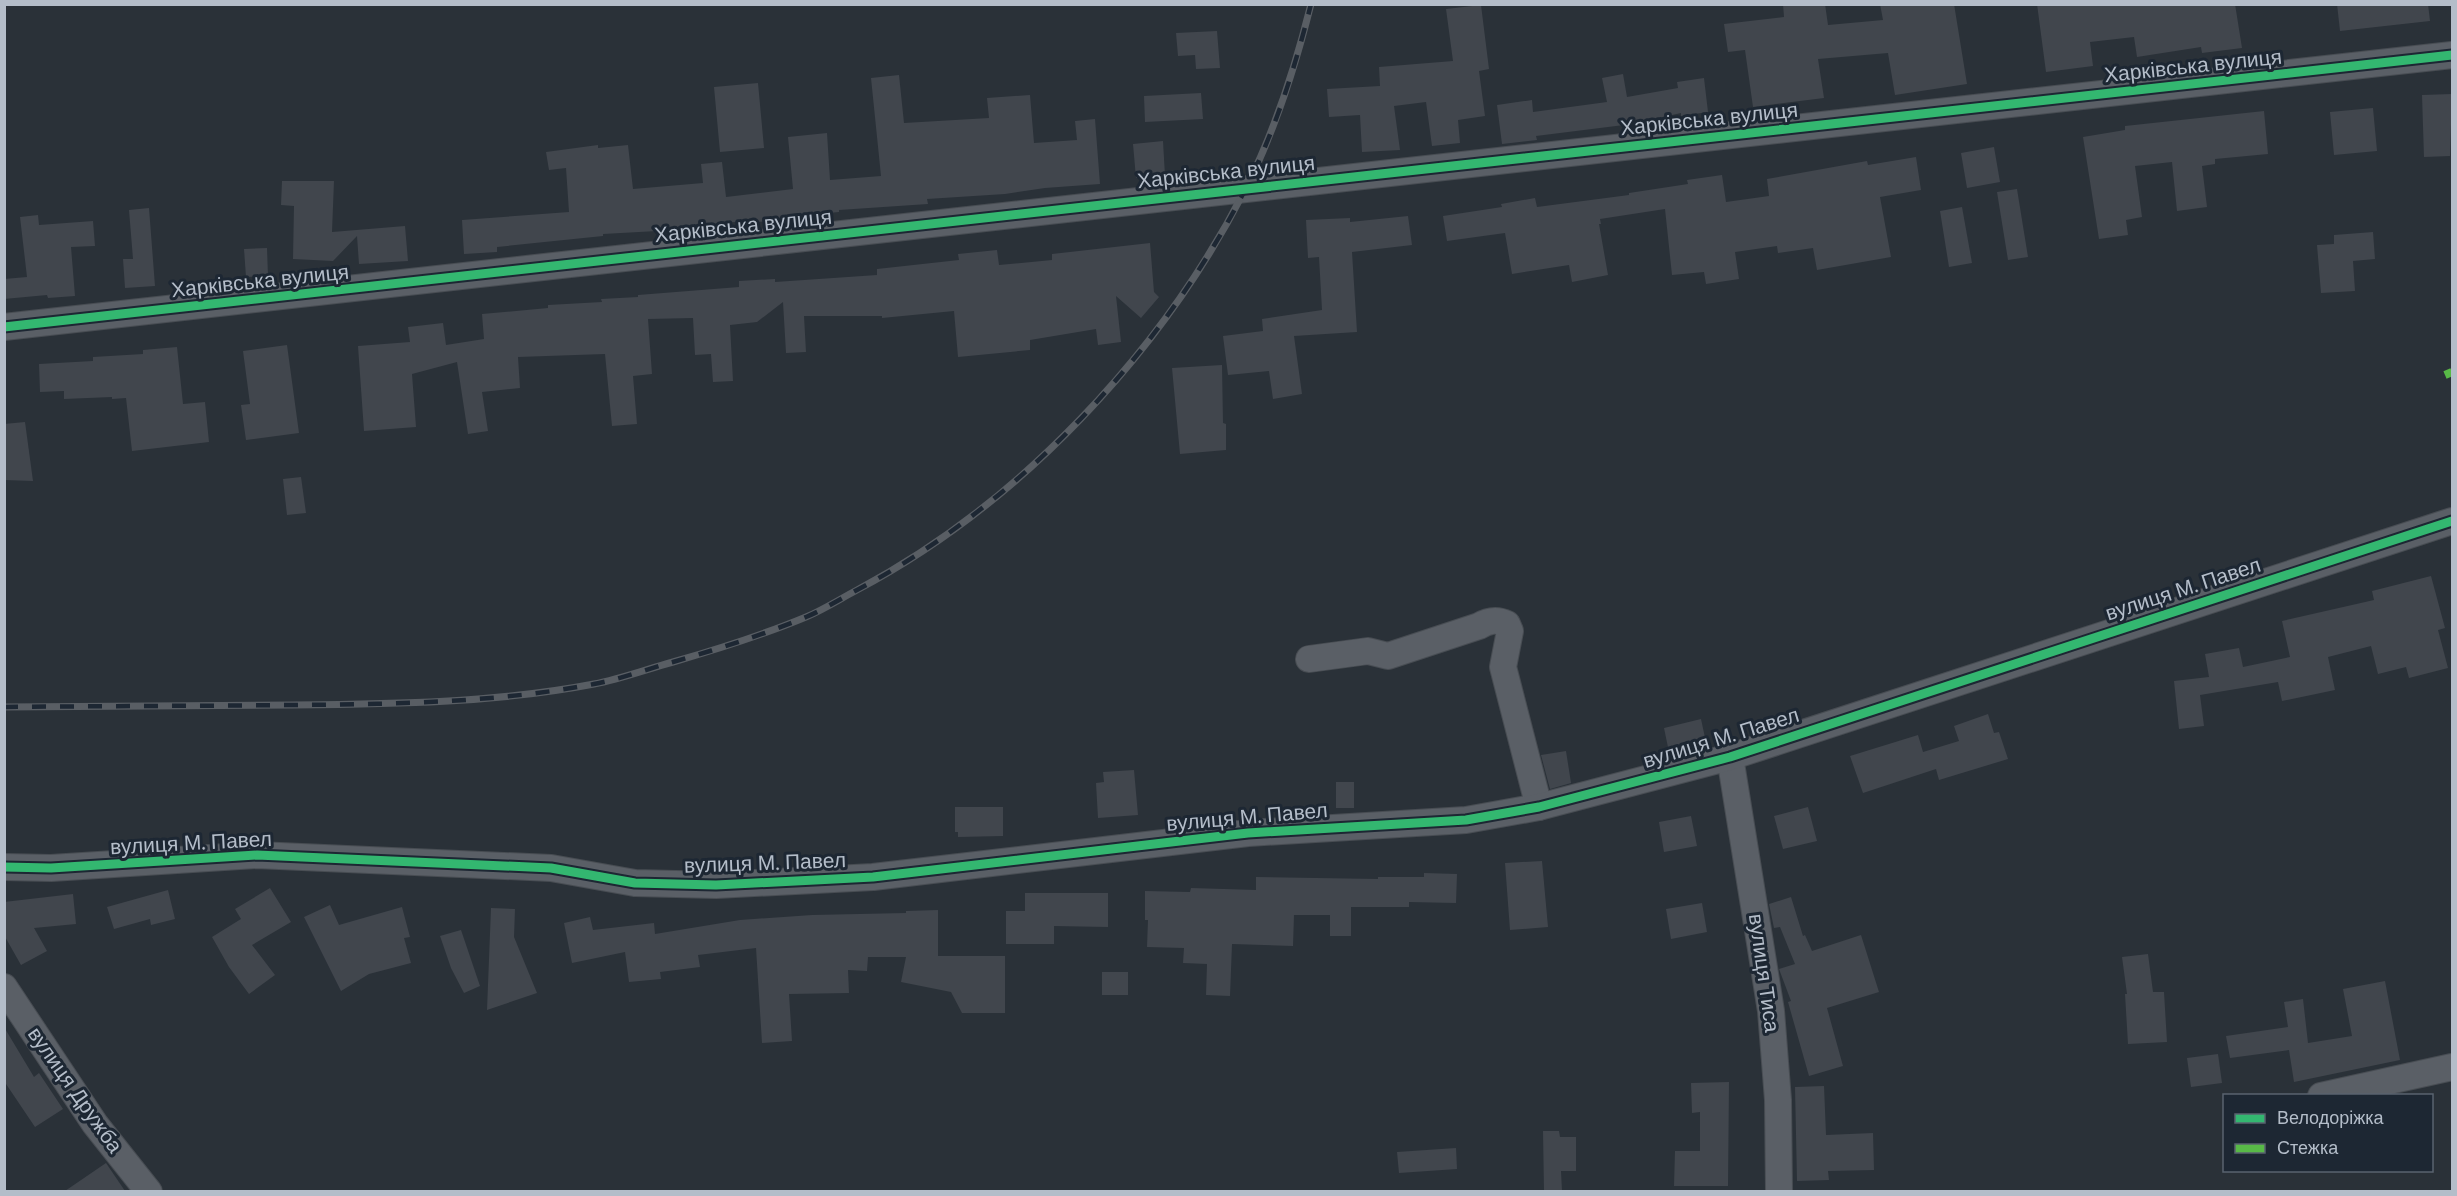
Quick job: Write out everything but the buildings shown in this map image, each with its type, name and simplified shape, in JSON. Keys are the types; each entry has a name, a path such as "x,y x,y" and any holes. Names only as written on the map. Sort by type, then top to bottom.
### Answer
{"street":[{"name":"Харківська вулиця","path":"4,327 2452,56"},
{"name":"вулиця М. Павел","path":"4,867 51,868 257,855 551,868 636,883 716,885 873,877 1248,833 1466,820 1539,807 1730,757 2452,521"},
{"path":"1309,659 1368,651 1388,656 1479,626 1487,621 1500,621 1507,624 1510,632 1503,667 1539,807"},
{"name":"вулиця Тиса","path":"1730,757 1771,1011 1778,1100 1779,1191"},
{"name":"вулиця Дружба","path":"4,987 95,1124 149,1191"},
{"path":"2326,1094 2452,1067"}],"railway":[{"path":"4,707 368,704 519,695 594,684 624,677 757,636 825,608 917,555 974,514 1029,469 1080,419 1128,366 1172,310 1211,251 1245,190 1266,145 1283,99 1311,4"}],"marked path":[{"path":"2445,375 2452,372"}],"cycle path":[{"path":"4,327 2452,55"},
{"path":"4,867 51,868 257,855 551,868 635,883 716,885 873,877 1248,833 1466,820 1539,807 1730,757 2452,521"}]}
